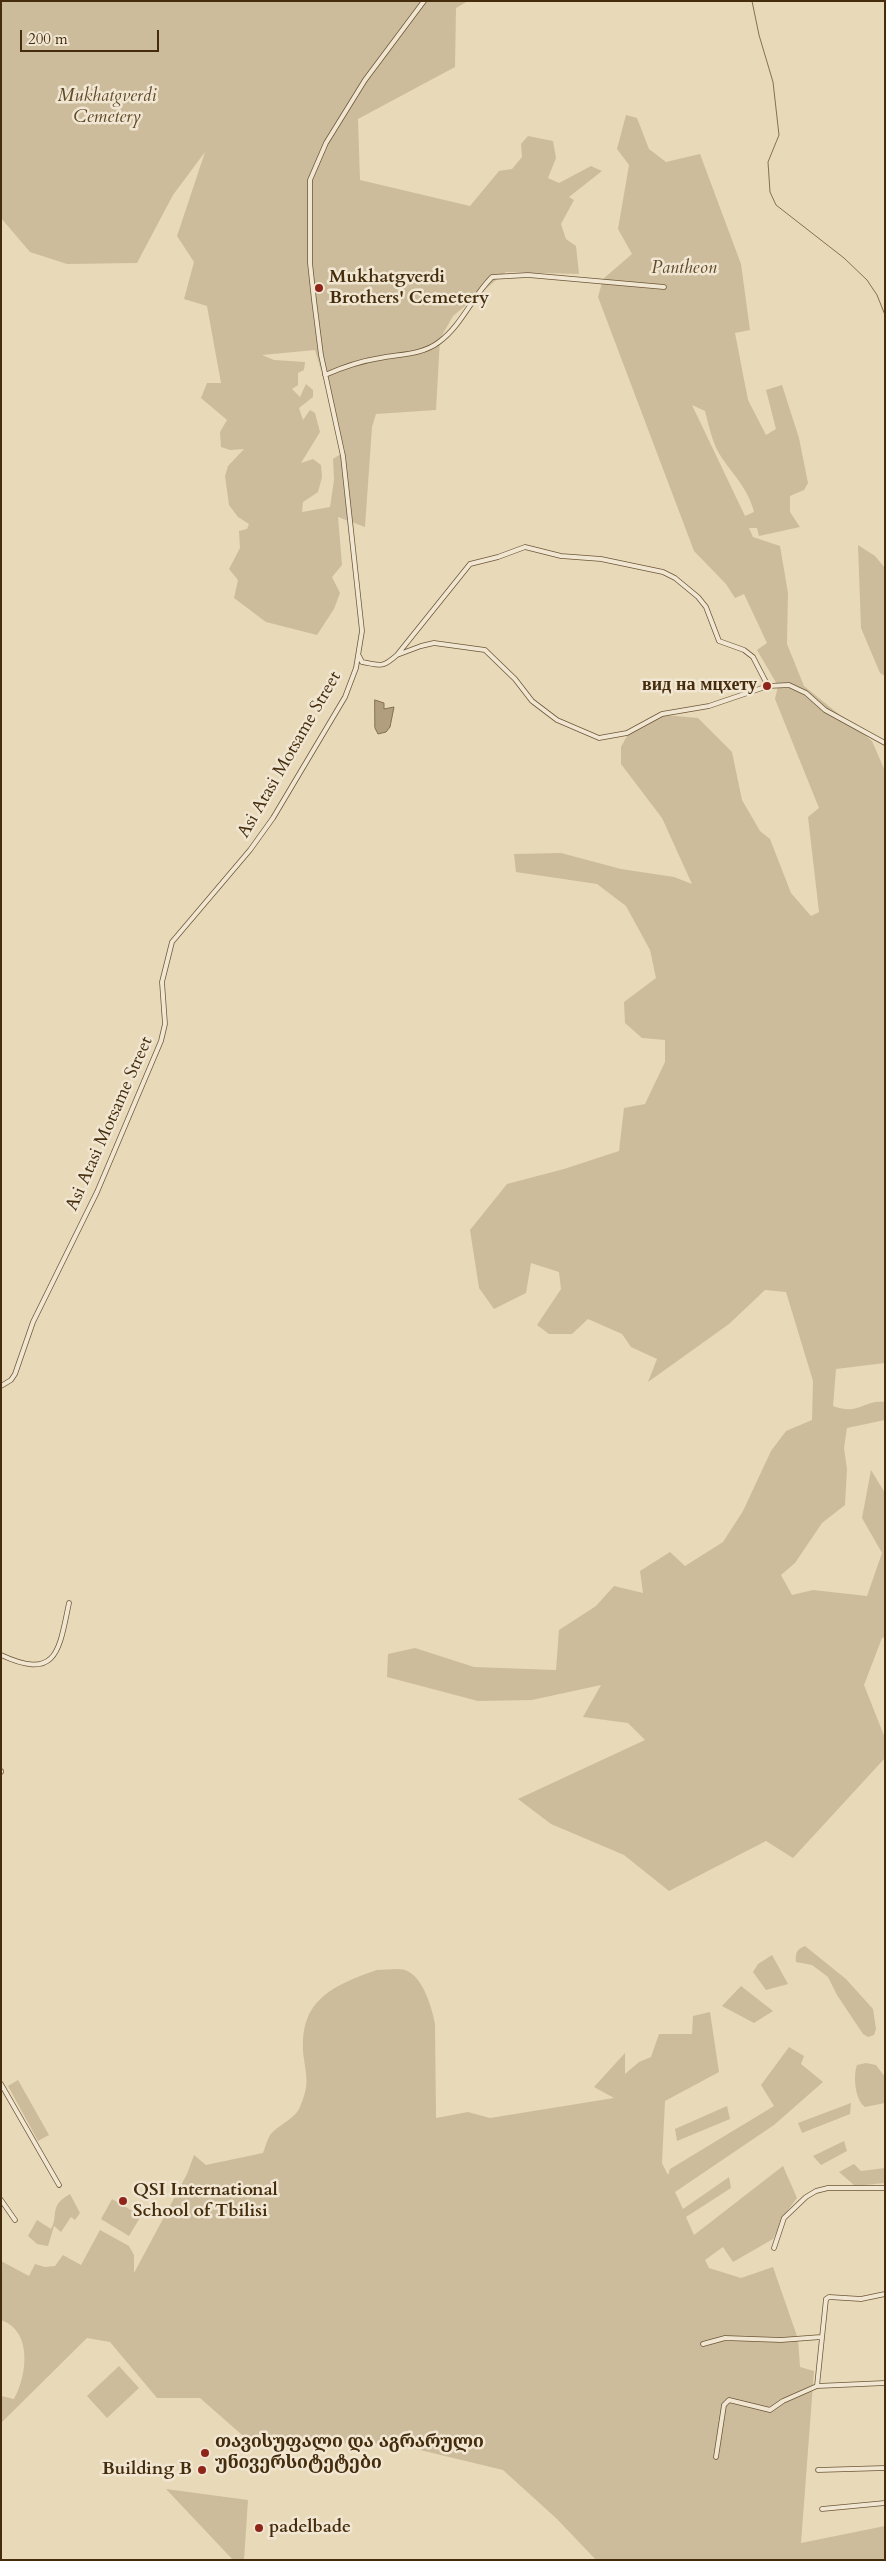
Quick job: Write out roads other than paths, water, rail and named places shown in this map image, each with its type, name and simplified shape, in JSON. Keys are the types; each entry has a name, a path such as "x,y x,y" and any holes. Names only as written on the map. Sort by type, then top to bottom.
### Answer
{"street":[{"name":"Asi Atasi Motsame Street","path":"1,1386 11,1380 15,1374 33,1322 97,1192 161,1041 165,1024 162,982 172,942 250,850 273,818 351,684 359,655 362,630 355,550 342,456 325,374 310,263 310,180 326,143 365,80 424,1"},
{"path":"325,374 380,358 415,353 438,344 447,336 480,288 492,277 528,275 664,287"},
{"path":"397,656 470,564 498,558 525,547 561,556 601,559 663,572 675,578 698,597 706,607 719,640 744,650 753,658 768,686"},
{"path":"359,655 362,662 380,667 397,656 434,643 485,650 515,678 532,701 557,720 599,738 627,733 662,714 709,706 768,686 789,685 797,687 825,710 885,743"},
{"path":"1,1655 29,1666 42,1665 55,1654 69,1603"},
{"path":"1,2084 59,2185"},
{"path":"774,2248 784,2218 806,2197 816,2191 828,2188 885,2188"},
{"path":"1,2200 14,2220"},
{"path":"817,2386 821,2337 828,2298 861,2299 885,2294"},
{"path":"703,2344 725,2338 781,2340 821,2337"},
{"path":"716,2456 724,2405 729,2400 770,2410 783,2401 817,2386 885,2383"},
{"path":"818,2470 885,2468"},
{"path":"822,2508 885,2503"}],"waterway":[{"path":"752,1 759,35 773,82 779,135 768,162 770,192 776,205 844,258 867,280 877,295 885,315"}],"place":[{"name":"Mukhatgverdi Brothers' Cemetery","path":"319,288"},
{"name":"вид на мцхету","path":"767,686"},
{"name":"QSI International School of Tbilisi","path":"123,2201"},
{"name":"თავისუფალი და აგრარული უნივერსიტეტები","path":"205,2453"},
{"name":"Building B","path":"202,2470"},
{"name":"padelbade","path":"259,2528"}],"park label":[{"name":"Mukhatgverdi Cemetery","path":"107,107"},
{"name":"Pantheon","path":"684,269"}]}
